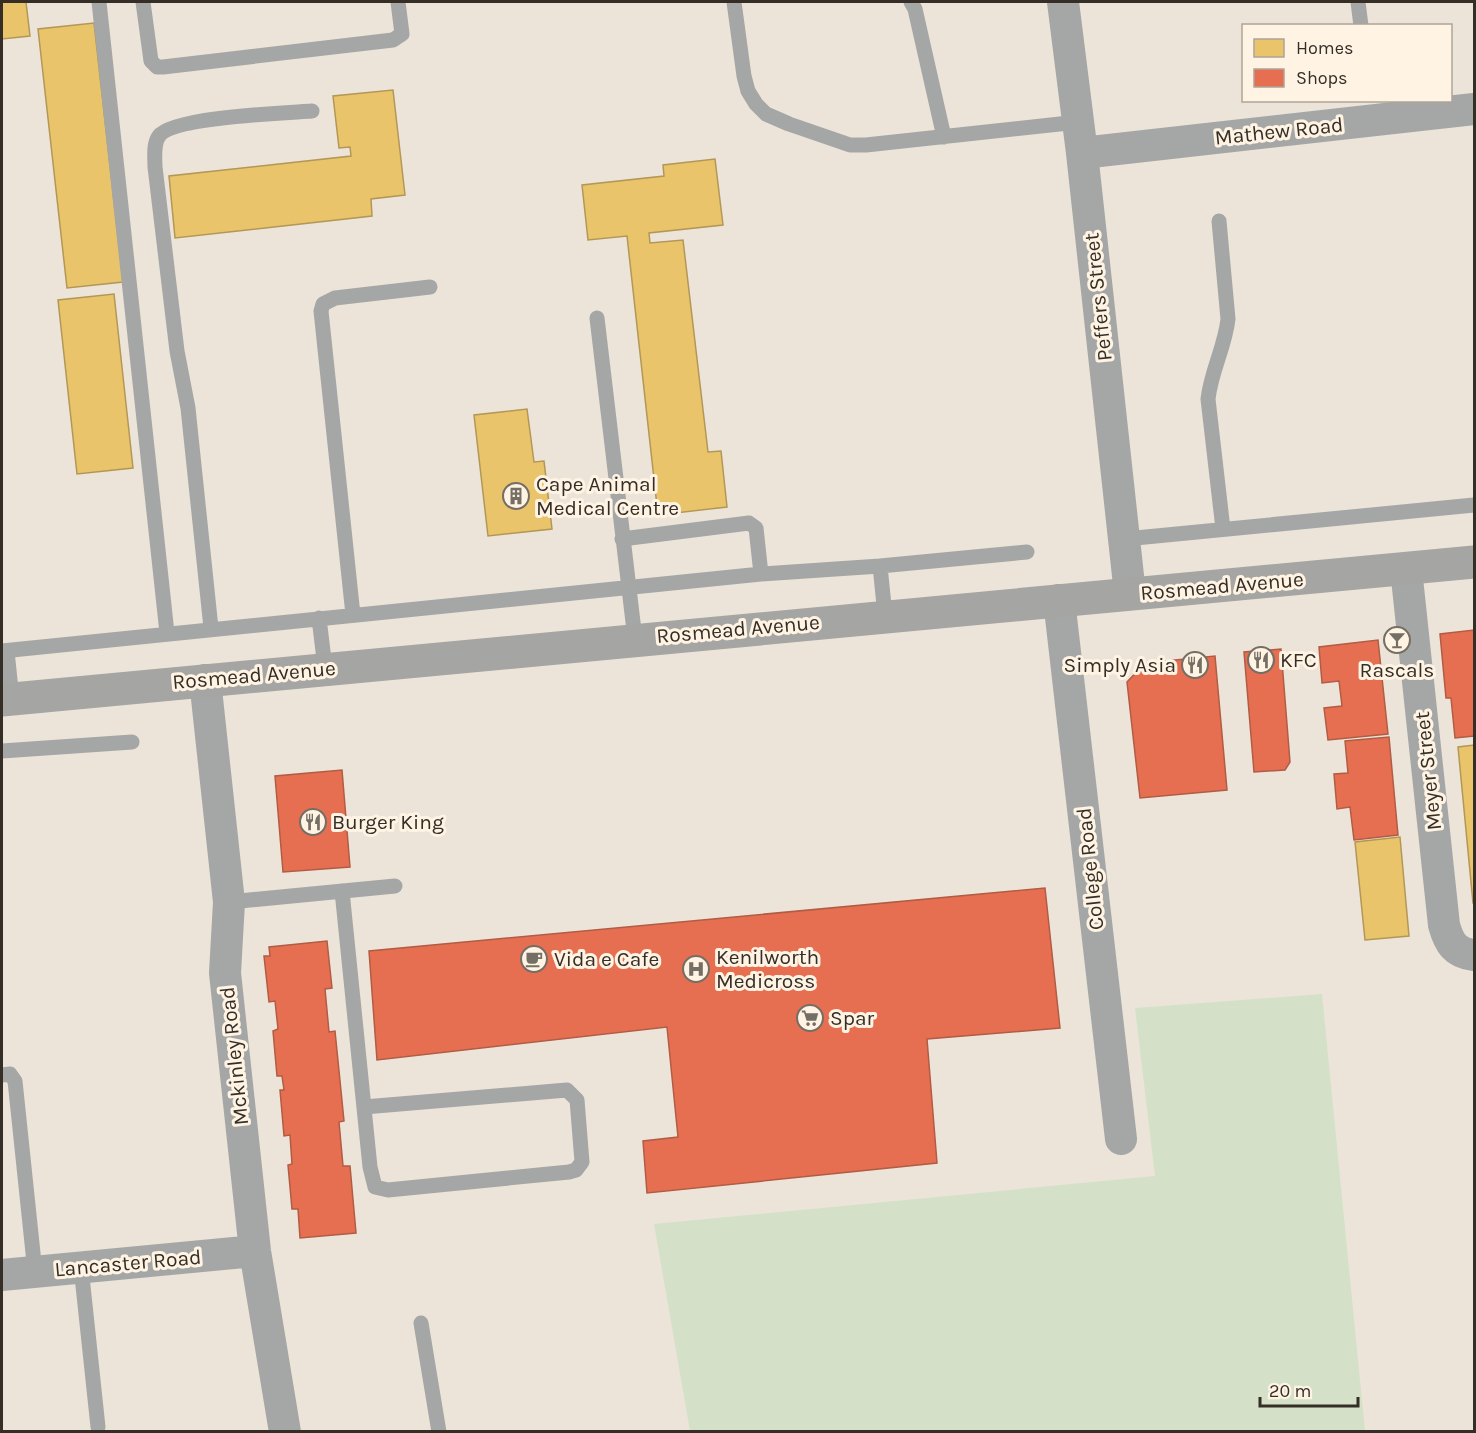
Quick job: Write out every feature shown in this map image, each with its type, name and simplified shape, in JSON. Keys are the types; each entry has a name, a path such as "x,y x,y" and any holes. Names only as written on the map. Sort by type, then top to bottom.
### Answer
{"main road":[{"name":"Rosmead Avenue","path":"7,699 885,615 1406,570 1474,562"}],"street":[{"name":"Peffers Street","path":"1063,2 1083,153 1130,594"},
{"name":"Mathew Road","path":"1083,153 1474,109"},
{"name":"Meyer Street","path":"1406,570 1444,925 1448,941 1455,949 1474,955"},
{"name":"College Road","path":"1059,600 1121,1139"},
{"name":"Mckinley Road","path":"205,680 229,902 225,973 255,1251 285,1431"},
{"name":"Lancaster Road","path":"2,1275 255,1251"}],"lane":[{"path":"99,2 167,633"},
{"path":"143,2 151,61 157,67 163,67 393,40 402,34 398,2"},
{"path":"734,2 748,91 766,114 850,145 1078,122"},
{"path":"911,2 944,137"},
{"path":"1358,2 1361,24"},
{"path":"211,628 188,408 177,351 155,167 155,146 159,136 180,123 312,111"},
{"path":"1219,221 1228,319 1226,334 1210,383 1208,399 1223,530"},
{"path":"353,615 321,311 323,304 335,298 430,287"},
{"path":"597,318 635,639"},
{"path":"1125,539 1474,505"},
{"path":"622,539 749,523 756,528 761,574"},
{"path":"7,699 4,651 211,628 761,574 880,566 1027,552"},
{"path":"880,566 885,615"},
{"path":"319,618 325,668"},
{"path":"2,751 132,742"},
{"path":"229,902 395,886"},
{"path":"342,891 371,1180 375,1187 381,1189 569,1172 576,1170 582,1162 577,1100 567,1090 364,1107"},
{"path":"2,1075 10,1074 15,1081 35,1272"},
{"path":"81,1267 98,1427"},
{"path":"421,1323 440,1431"}],"green space":[{"path":"1322,994 1365,1431 690,1431 654,1224 1155,1176 1135,1008"}],"building: Homes":[{"path":"2,2 26,2 30,36 2,39"},
{"path":"94,23 123,282 67,288 38,29"},
{"path":"393,90 405,195 371,199 372,216 175,238 169,176 351,156 350,147 339,148 333,96"},
{"path":"715,159 723,225 649,233 650,243 683,240 708,452 721,451 727,507 658,515 627,236 588,240 582,185 664,176 663,165"},
{"path":"114,294 133,468 77,474 58,300"},
{"name":"Cape Animal Medical Centre","path":"527,409 534,462 544,461 552,529 488,536 474,415"},
{"path":"1474,745 1474,903 1473,903 1458,747"},
{"path":"1400,837 1409,936 1365,940 1355,842"}],"building: Shops":[{"path":"1474,630 1474,736 1455,738 1451,698 1446,698 1440,634"},
{"path":"1378,640 1388,734 1328,740 1324,708 1342,706 1339,681 1322,683 1319,647"},
{"path":"1281,649 1290,762 1285,770 1254,772 1244,652"},
{"path":"1215,656 1227,790 1140,798 1127,682 1145,663"},
{"path":"1389,737 1398,835 1354,840 1350,807 1337,809 1334,774 1348,773 1345,741"},
{"name":"Burger King","path":"342,770 350,867 283,872 275,776"},
{"path":"1045,888 1060,1028 927,1039 937,1163 647,1193 643,1141 678,1137 667,1027 377,1060 369,951"},
{"path":"327,941 332,988 325,989 329,1032 335,1031 344,1121 339,1122 343,1166 350,1166 356,1233 300,1238 298,1209 292,1209 288,1165 292,1164 290,1135 284,1136 280,1090 284,1090 282,1076 277,1076 273,1031 278,1029 275,1001 269,1002 264,956 270,956 269,947"}],"place":[{"name":"Cape Animal Medical Centre","path":"516,496"},
{"name":"Rascals","path":"1397,640"},
{"name":"KFC","path":"1261,660"},
{"name":"Simply Asia","path":"1195,665"},
{"name":"Burger King","path":"313,822"},
{"name":"Vida e Cafe","path":"534,959"},
{"name":"Kenilworth Medicross","path":"696,969"},
{"name":"Spar","path":"810,1018"}]}
